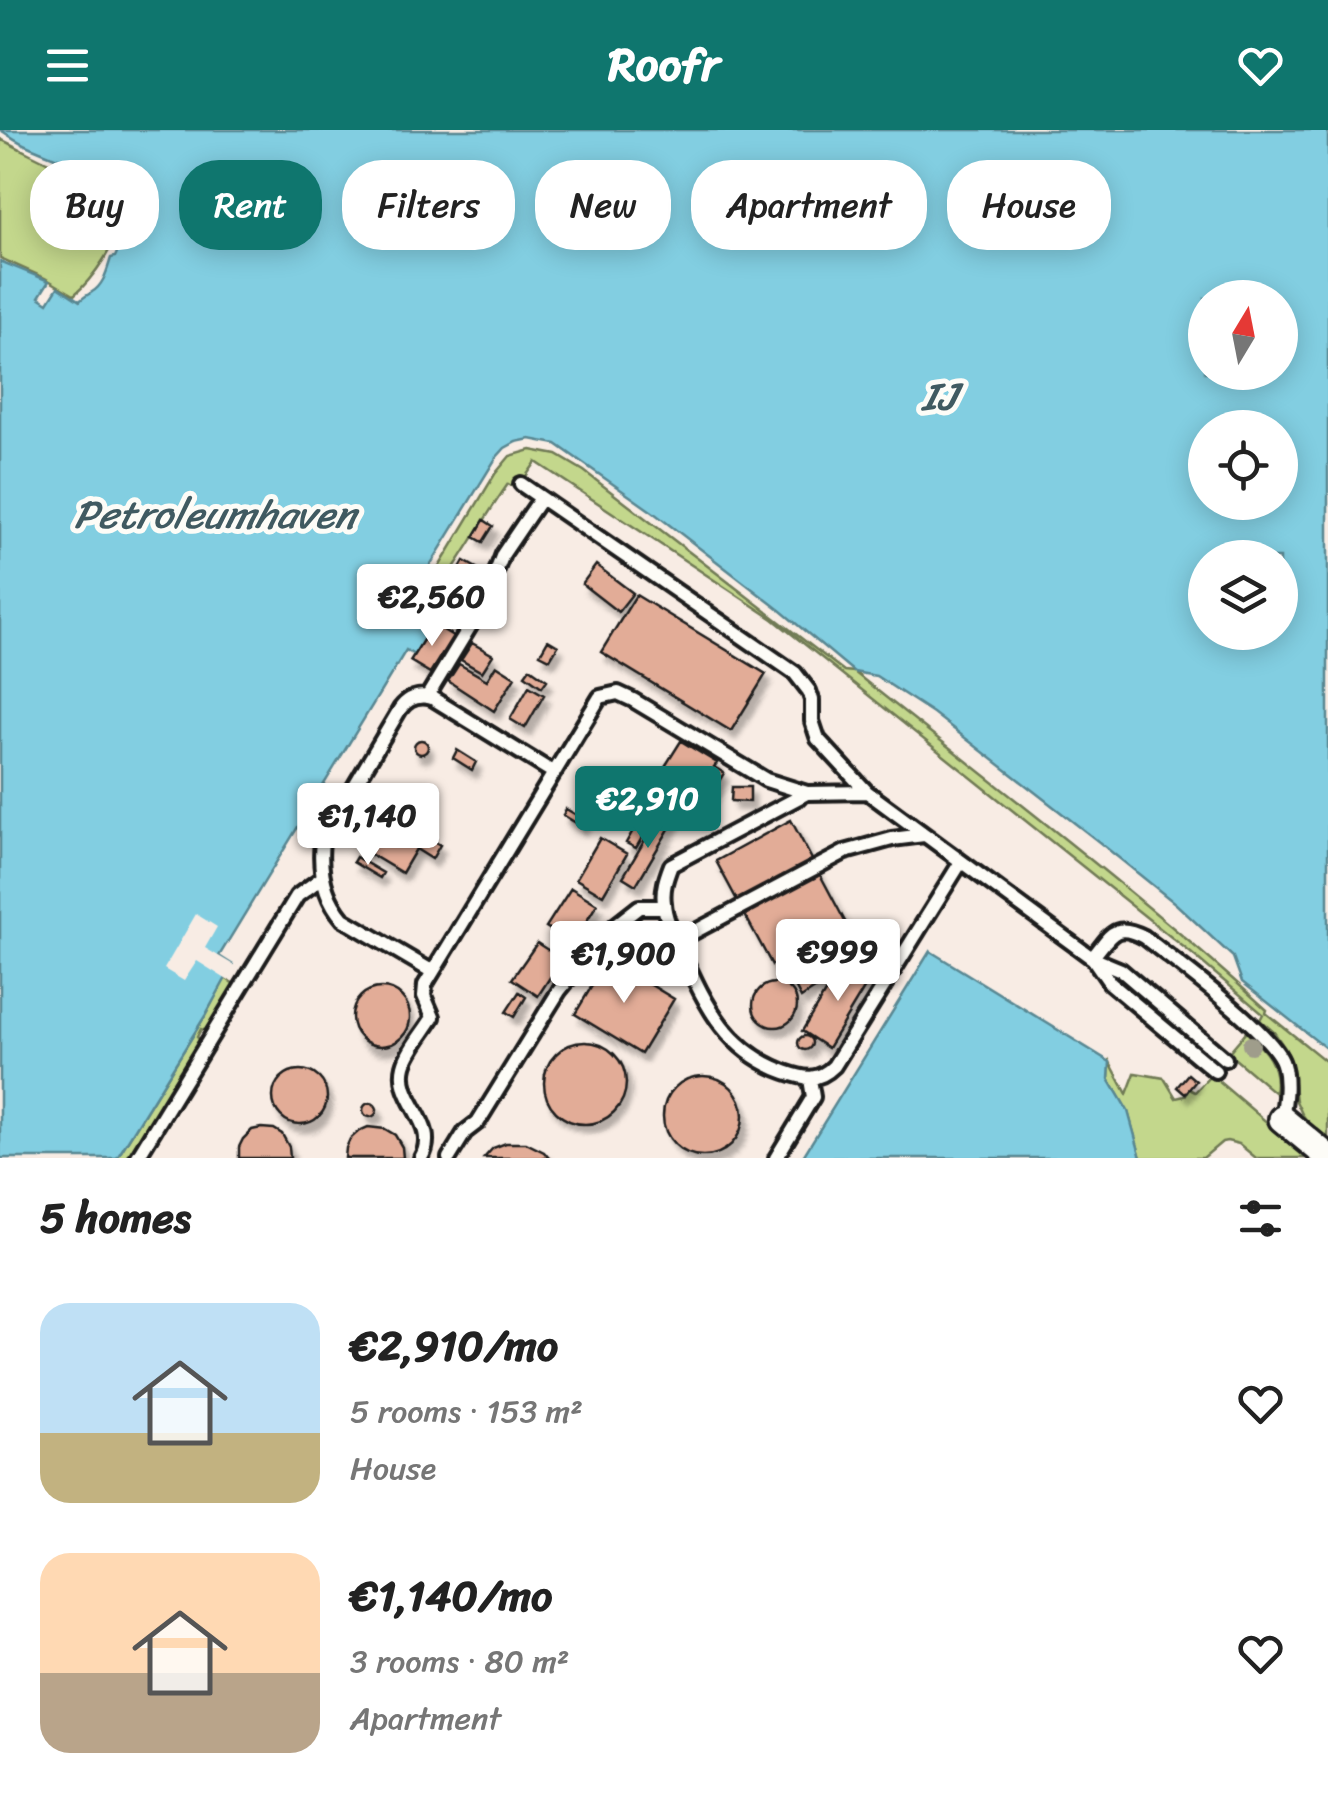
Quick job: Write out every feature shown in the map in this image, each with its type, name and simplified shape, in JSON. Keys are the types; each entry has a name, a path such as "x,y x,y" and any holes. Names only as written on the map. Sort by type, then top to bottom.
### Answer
{"street":[{"path":"1282,1118 1328,1157"}],"lane":[{"path":"521,484 803,681 812,700 812,721 818,739 867,792 1092,958 1121,970 1226,1059"},
{"path":"427,696 484,603 503,554 542,498"},
{"path":"420,1158 425,1150 426,1132 403,1078 404,1064 433,1017 424,985 600,697 618,692 766,780 807,793 867,792"},
{"path":"432,972 343,919 334,908 320,860 322,841 400,709 409,700 427,696 554,773"},
{"path":"807,793 671,865 666,878 664,907 704,1001 726,1032 774,1068 810,1079 834,1066 962,862"},
{"path":"677,942 844,852 924,834"},
{"path":"137,1158 297,896 323,877"},
{"path":"448,1158 465,1132 478,1122 558,992 593,949 639,907 664,907"},
{"path":"1092,958 1117,931 1128,929 1144,937 1252,1026 1276,1049 1283,1063 1286,1083 1282,1118"},
{"path":"1092,958 1110,983 1214,1071"},
{"path":"776,1158 813,1097 810,1079"}],"green space":[{"path":"0,139 42,160 30,160 30,250 109,250 74,295 0,258"},
{"path":"531,450 557,455 584,471 844,671 854,672 1217,966 1266,1013 1328,1063 1328,1140 1302,1114 1296,1101 1291,1061 1274,1032 1260,1020 1263,1014 773,619 536,462 517,489 508,484 427,606 430,582 495,474 510,456"},
{"path":"225,978 234,984 206,1031 201,1029 197,1037 200,1040 130,1158 117,1158 205,1016"},
{"path":"1246,1032 1270,1059 1275,1093 1228,1053"},
{"path":"1110,1062 1127,1094 1135,1073 1164,1078 1176,1098 1185,1096 1189,1089 1195,1092 1211,1075 1309,1158 1256,1158 1239,1144 1227,1141 1203,1158 1141,1158 1128,1112 1109,1079"}],"water":[{"path":"0,130 1328,130 1328,1050 1242,982 1233,957 1176,904 933,713 876,676 854,672 654,513 556,444 530,439 505,448 496,458 421,580 416,608 419,622 428,633 414,655 406,650 219,956 233,965 117,1158 0,1158 0,261 49,281 39,297 48,303 58,287 80,301 102,281 118,250 159,250 159,160 63,160"},
{"path":"930,951 1110,1062 1109,1079 1128,1111 1141,1158 802,1158"}],"pier":[{"path":"196,914 217,927 205,948 237,967 229,981 197,961 184,981 164,969"}],"building":[{"path":"484,520 493,526 483,542 474,537"},
{"path":"464,561 480,570 470,588 454,579"},
{"path":"596,565 633,593 618,612 582,584"},
{"path":"636,595 766,674 731,731 601,652"},
{"path":"433,624 453,636 430,673 410,661"},
{"path":"548,640 558,646 550,659 540,654"},
{"path":"472,643 493,655 482,672 461,660"},
{"path":"459,664 487,680 496,665 515,677 494,711 448,681"},
{"path":"530,668 547,680 542,687 525,675"},
{"path":"529,686 544,695 525,728 510,719"},
{"path":"421,740 428,747 421,754 414,747"},
{"path":"681,741 717,763 714,767 724,773 708,800 698,794 696,798 659,776"},
{"path":"457,750 476,762 472,770 453,758"},
{"path":"732,787 750,787 750,802 731,801"},
{"path":"655,796 679,811 673,821 649,805"},
{"path":"566,809 585,820 581,826 563,815"},
{"path":"377,815 402,830 406,824 440,845 432,859 416,849 402,873 357,846"},
{"path":"659,816 672,824 636,885 623,877"},
{"path":"639,820 649,826 636,848 626,843"},
{"path":"791,820 866,961 846,973 842,980 835,976 801,998 781,960 772,965 716,861"},
{"path":"600,838 627,854 603,895 576,879"},
{"path":"356,857 383,873 380,878 353,862"},
{"path":"571,888 597,904 573,944 546,927"},
{"path":"537,943 562,959 538,996 512,979"},
{"path":"608,959 674,999 641,1054 575,1014"},
{"path":"866,961 877,967 828,1048 802,1031 835,976 842,980 846,973"},
{"path":"775,983 790,990 797,1005 790,1020 775,1027 760,1020 753,1005 760,990"},
{"path":"381,988 402,996 410,1017 402,1038 381,1046 360,1038 352,1017 360,996"},
{"path":"519,992 526,997 514,1017 506,1012"},
{"path":"805,1036 812,1043 805,1050 798,1043"},
{"path":"585,1042 601,1045 614,1054 623,1067 623,1099 614,1112 601,1121 585,1124 569,1121 556,1112 547,1099 544,1083 547,1067 556,1054 569,1045"},
{"path":"300,1070 319,1078 327,1097 319,1116 300,1124 281,1116 273,1097 281,1078"},
{"path":"1188,1074 1196,1081 1185,1094 1177,1087"},
{"path":"695,1076 711,1076 725,1082 737,1094 743,1116 737,1138 725,1150 711,1156 695,1156 681,1150 669,1138 663,1124 663,1108 669,1094 681,1082"},
{"path":"370,1103 377,1110 370,1117 363,1110"},
{"path":"368,1127 395,1135 403,1158 345,1158 350,1139"},
{"path":"261,1128 282,1134 290,1158 239,1158 243,1139"},
{"path":"526,1143 549,1158 484,1158 493,1148"}],"water label":[{"name":"IJ","path":"939,396"},
{"name":"Petroleumhaven","path":"215,514"}]}
